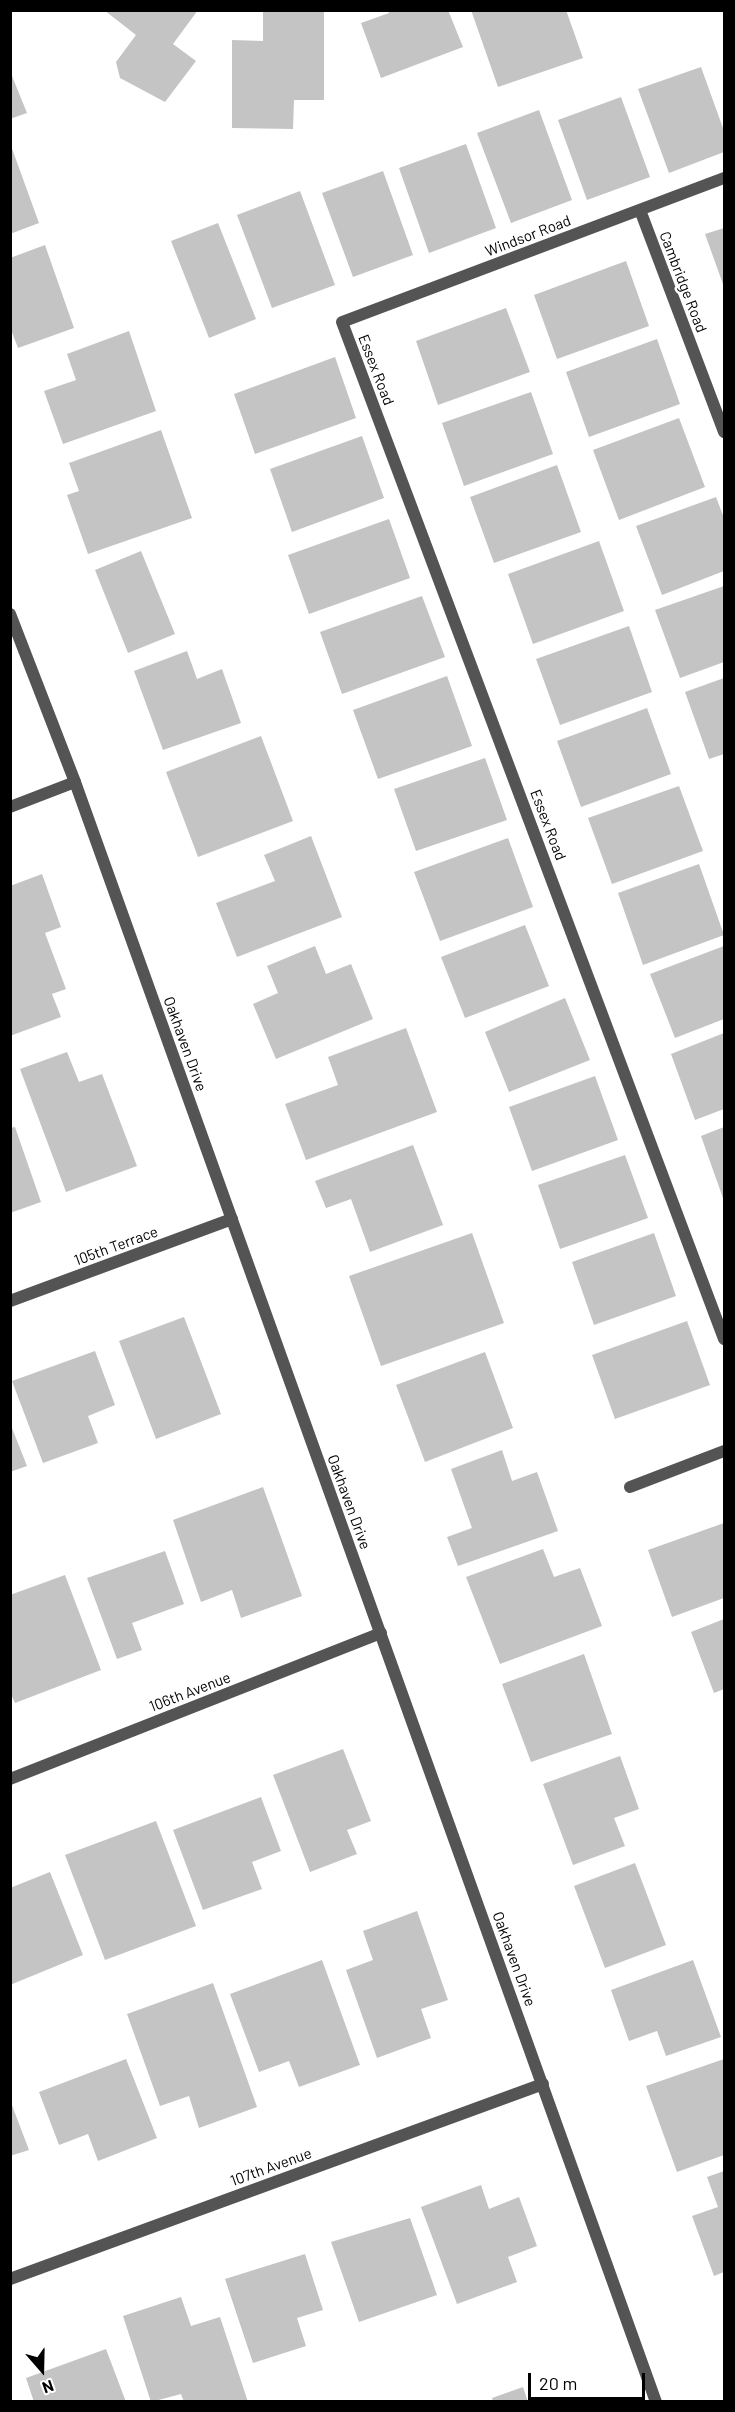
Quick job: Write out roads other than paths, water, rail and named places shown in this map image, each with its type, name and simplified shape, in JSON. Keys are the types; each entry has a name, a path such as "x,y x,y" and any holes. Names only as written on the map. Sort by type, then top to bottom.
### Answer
{"street":[{"name":"Windsor Road","path":"342,322 724,178"},
{"name":"Cambridge Road","path":"640,210 724,432"},
{"name":"Essex Road","path":"342,322 724,1339"},
{"name":"Oakhaven Drive","path":"10,614 75,782 656,2402"},
{"path":"10,807 75,782"},
{"name":"105th Terrace","path":"10,1301 232,1219"},
{"path":"630,1487 724,1451"},
{"name":"106th Avenue","path":"10,1779 381,1634"},
{"name":"107th Avenue","path":"10,2279 543,2084"}]}
